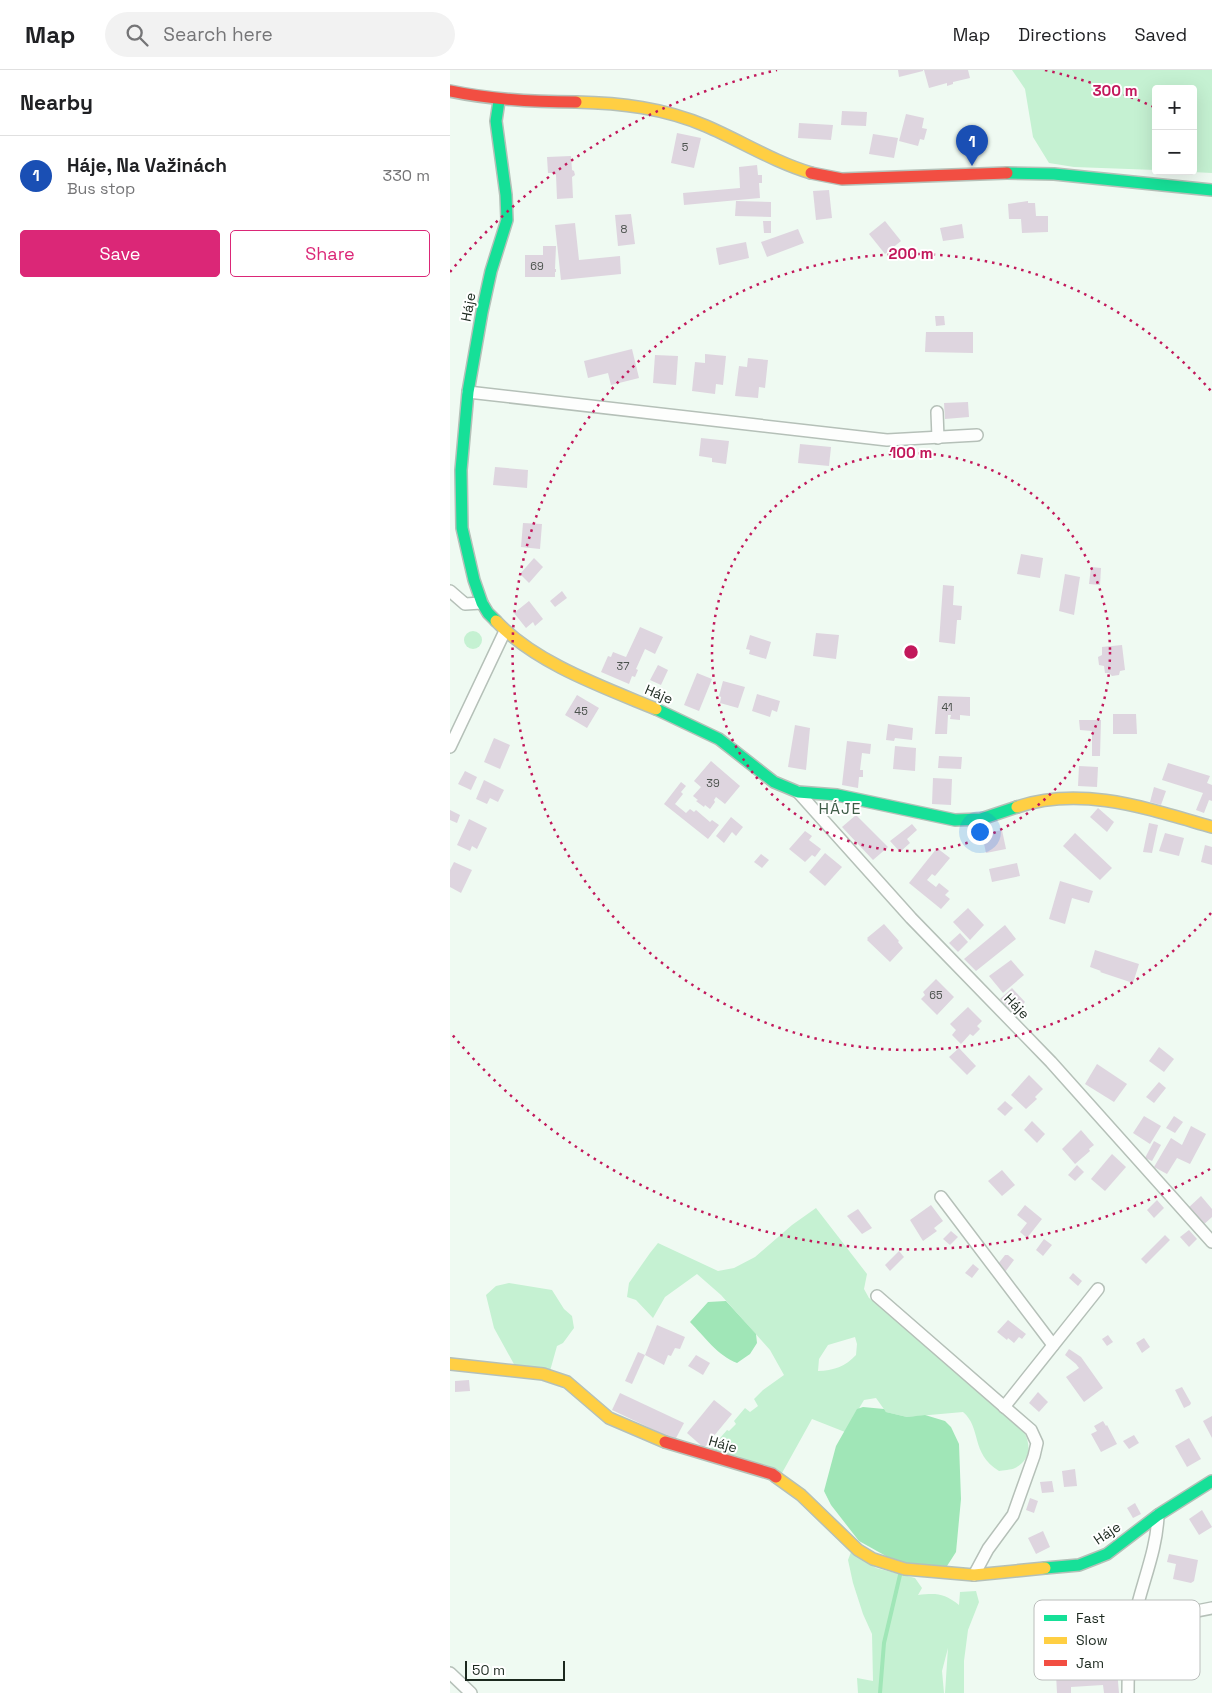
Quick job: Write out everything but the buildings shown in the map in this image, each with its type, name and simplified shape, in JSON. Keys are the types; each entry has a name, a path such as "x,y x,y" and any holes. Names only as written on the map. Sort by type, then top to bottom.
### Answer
{"street":[{"path":"450,91 465,96 499,101 622,104 678,114 728,135 792,166 819,175 842,178 998,173 1054,174 1212,190"},
{"name":"Háje","path":"499,101 496,121 506,195 507,220 491,271 482,312 468,392 461,470 462,528 469,562 482,603 492,618 524,646 582,679 670,715 719,739 774,782 798,792 837,795 951,820 966,821 981,819 1039,801 1091,797 1115,801 1212,826"},
{"path":"468,392 887,440 977,435"},
{"path":"937,412 938,438"},
{"path":"450,591 465,604 482,603"},
{"path":"450,748 505,631"},
{"name":"Háje","path":"798,792 911,918 1051,1062 1212,1242"},
{"path":"941,1197 1053,1345"},
{"path":"1004,1407 1098,1289"},
{"path":"877,1296 1031,1430 1037,1443 1013,1515 988,1549 974,1575"},
{"name":"Háje","path":"450,1364 543,1374 567,1382 609,1418 672,1445 772,1474 801,1495 858,1550 873,1559 905,1569 974,1575 1079,1565 1107,1554 1158,1515 1212,1481"},
{"path":"1139,1600 1157,1531 1158,1515"},
{"path":"450,1673 471,1693"},
{"path":"1128,1680 1128,1693"}],"shaded area":[{"path":"1012,70 1212,70 1212,173 1197,172 1197,85 1152,85 1152,170 1074,167 1049,163 1033,137 1025,89"},
{"path":"473,631 479,634 482,640 479,646 473,649 467,646 464,640 467,634"},
{"path":"816,1208 867,1274 864,1289 869,1298 913,1330 1021,1426 1027,1437 1028,1454 1021,1464 1013,1469 999,1471 990,1464 980,1449 973,1425 963,1412 907,1417 886,1412 876,1398 864,1400 845,1432 812,1419 782,1473 708,1452 727,1430 729,1431 736,1424 734,1421 745,1408 750,1412 758,1406 754,1399 784,1375 770,1350 721,1295 697,1274 665,1297 653,1318 636,1300 627,1297 629,1283 658,1243 718,1271 734,1268 755,1257 792,1225","holes":["855,1337 857,1344 856,1355 844,1365 834,1369 818,1371 819,1359 828,1345"]},
{"path":"509,1283 552,1290 564,1309 572,1316 574,1328 563,1343 557,1346 550,1371 515,1366 494,1328 486,1295 496,1286"},
{"path":"726,1301 756,1334 757,1343 750,1354 737,1363 717,1351 690,1322 708,1302"},
{"path":"863,1407 884,1409 886,1412 907,1417 925,1415 945,1421 951,1427 959,1444 961,1499 956,1552 947,1566 902,1565 859,1541 831,1505 824,1491 836,1446 857,1409"},
{"path":"851,1552 876,1568 915,1578 922,1588 918,1595 940,1595 949,1598 959,1605 960,1592 976,1591 979,1602 968,1630 964,1661 964,1693 945,1693 948,1648 942,1671 944,1693 858,1693 857,1678 873,1681 872,1634 853,1583 848,1560"}],"waterway":[{"path":"880,1693 884,1643 900,1575"}],"traffic: fast":[{"path":"496,621 482,603 474,580 462,528 461,470 468,392 482,312 491,271 507,220 506,195 496,121 499,101"},
{"path":"1007,173 1054,174 1212,190"},
{"path":"656,709 719,739 774,782 798,792 837,795 955,820 981,819 1017,807"},
{"path":"1045,1568 1079,1565 1107,1554 1158,1515 1212,1481"}],"traffic: slow":[{"path":"576,102 626,105 674,115 706,126 771,157 811,173"},
{"path":"496,621 512,636 550,662 592,683 656,709"},
{"path":"1017,807 1041,801 1066,798 1091,799 1140,807 1212,827"},
{"path":"450,1364 543,1374 567,1382 609,1418 665,1442"},
{"path":"776,1477 801,1495 858,1550 873,1559 905,1569 974,1575 1045,1568"}],"traffic: jam":[{"path":"450,91 481,97 513,100 576,102"},
{"path":"811,173 842,179 1007,173"},
{"path":"665,1442 772,1474 776,1477"}],"place":[{"name":"Háje, Na Važinách","path":"972,166"}],"district":[{"name":"HÁJE","path":"840,808"}]}
